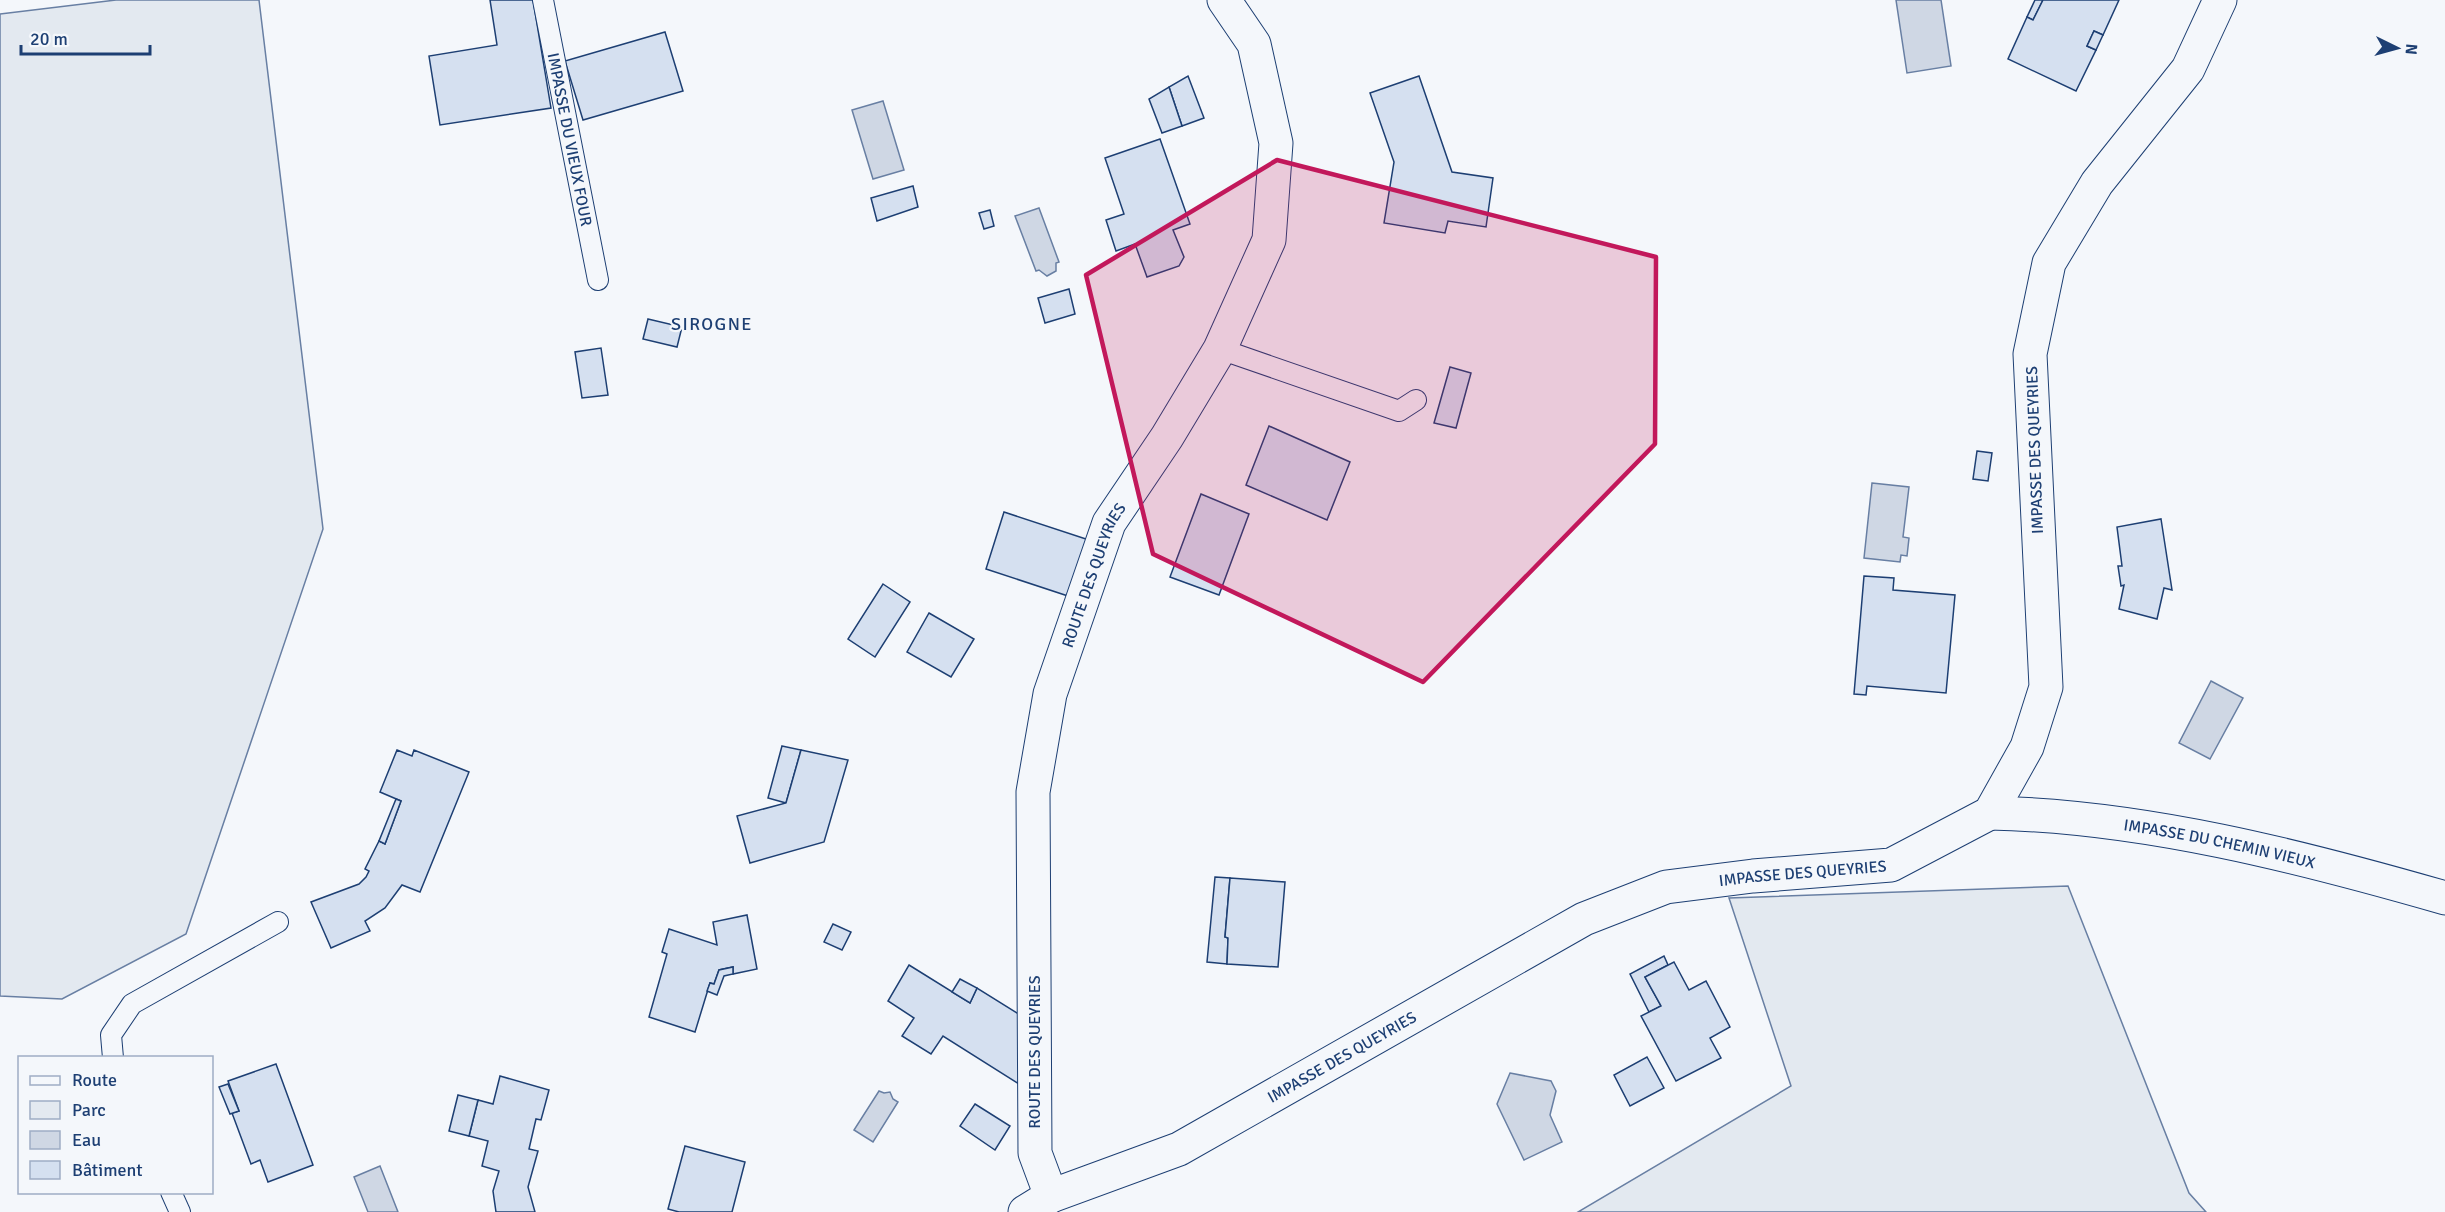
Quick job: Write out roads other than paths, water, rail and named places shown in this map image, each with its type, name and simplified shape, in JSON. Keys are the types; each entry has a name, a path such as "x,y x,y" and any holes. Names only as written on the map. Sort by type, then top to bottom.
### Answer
{"street":[{"name":"ROUTE DES QUEYRIES","path":"1038,1204 1035,1153 1033,792 1050,694 1109,523 1167,437 1221,349 1269,240 1276,143 1254,44 1224,0"},
{"name":"IMPASSE DES QUEYRIES","path":"1038,1204 1179,1149 1584,919 1666,887 1891,865 1990,813 2027,747 2046,687 2030,354 2049,263 2097,183 2188,69 2220,0"},
{"name":"IMPASSE DU CHEMIN VIEUX","path":"1990,813 2043,814 2129,825 2324,863 2445,898"}],"lane":[{"name":"IMPASSE DU VIEUX FOUR","path":"543,0 598,280"},
{"path":"1221,349 1399,411 1416,400"},
{"path":"113,1056 111,1035 132,1004 278,922"},
{"path":"172,1194 180,1212"}],"water":[{"path":"1896,0 1941,0 1951,66 1907,73"},
{"path":"883,101 904,170 873,179 852,110"},
{"path":"1039,208 1059,262 1056,263 1056,271 1047,276 1039,270 1036,271 1015,216"},
{"path":"1872,483 1909,487 1903,537 1909,538 1907,556 1901,555 1900,562 1864,558"},
{"path":"2211,681 2243,698 2210,759 2179,743"},
{"path":"1510,1073 1551,1081 1556,1091 1550,1115 1562,1142 1524,1160 1497,1104"},
{"path":"879,1091 890,1092 893,1099 898,1102 873,1142 854,1130"},
{"path":"380,1166 398,1212 368,1212 354,1177"}],"district":[{"name":"SIROGNE","path":"712,324"}]}
